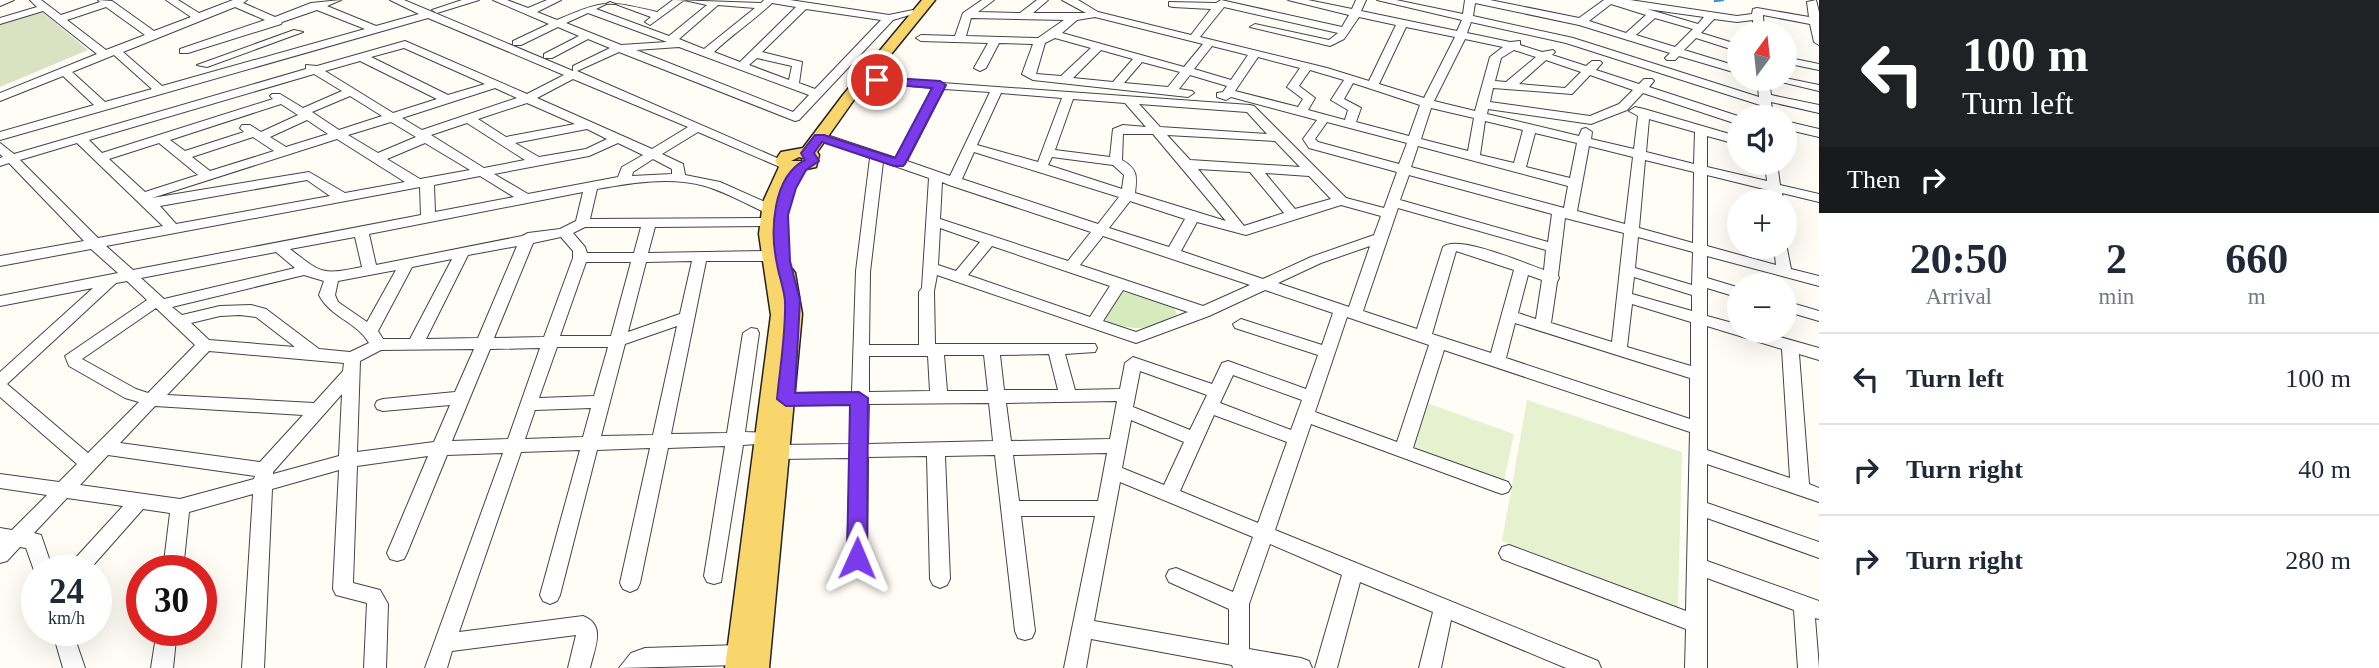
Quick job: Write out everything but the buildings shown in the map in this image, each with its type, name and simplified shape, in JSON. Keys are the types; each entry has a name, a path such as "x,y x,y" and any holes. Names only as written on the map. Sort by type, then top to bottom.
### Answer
{"main road":[{"path":"773,445 786,399 793,300 783,261 781,215 794,159 820,137 929,0"},
{"path":"744,664 773,445 780,315 769,256 769,216 794,159 914,6"}],"street":[{"path":"0,3 9,0"},
{"path":"171,0 206,26"},
{"path":"303,0 375,29"},
{"path":"0,97 109,52 169,40 206,26 274,21 336,0"},
{"path":"395,0 431,10 548,56 697,127 794,159"},
{"path":"411,0 575,71 794,159"},
{"path":"431,10 445,0"},
{"path":"0,136 324,44 431,10 474,0"},
{"path":"498,0 790,117 799,115 889,18 914,6"},
{"path":"528,12 556,0"},
{"path":"517,43 606,0"},
{"path":"614,0 659,16"},
{"path":"641,29 679,0"},
{"path":"689,0 768,2 889,18"},
{"path":"960,38 967,15 987,0"},
{"path":"1058,12 1069,0 1094,13"},
{"path":"1293,0 1460,37 1510,45 1727,117"},
{"path":"1165,13 1194,38 1210,42 1246,38 1323,44 1336,42 1345,31 1361,0"},
{"path":"1382,0 1412,3 1569,40 1765,100 1819,109"},
{"path":"1241,661 1239,604 1328,353 1380,238 1427,103 1460,37 1473,0 1522,6 1727,67"},
{"path":"1610,0 1727,43"},
{"path":"1581,22 1610,0 1744,21"},
{"path":"1686,0 1708,14"},
{"path":"169,40 206,26 238,1 324,44"},
{"path":"58,20 105,2 169,40 215,75"},
{"path":"671,40 716,2"},
{"path":"706,53 768,2"},
{"path":"967,15 1085,17 1094,13 1165,13 1224,2 1345,31"},
{"path":"1194,38 1224,2"},
{"path":"1812,2 1819,42"},
{"path":"1023,16 1039,3 1074,17"},
{"path":"0,21 39,4 161,91"},
{"path":"742,66 803,6"},
{"path":"1509,26 1522,6"},
{"path":"587,9 817,94"},
{"path":"1758,21 1757,11 1817,22"},
{"path":"1246,38 1266,13"},
{"path":"1629,36 1653,14"},
{"path":"1246,38 1255,53 1373,84 1427,103 1591,120 1623,107 1698,31 1708,14"},
{"path":"1473,157 1481,110 1496,57 1510,45 1538,33 1559,16"},
{"path":"921,38 1040,41 1055,34 1074,17"},
{"path":"1373,84 1402,24"},
{"path":"203,65 298,32"},
{"path":"1055,34 1187,71 1301,112 1574,183"},
{"path":"548,56 586,36"},
{"path":"980,68 995,40"},
{"path":"1509,86 1544,55 1569,40"},
{"path":"1040,41 1028,74 1033,77 1226,96 1255,53"},
{"path":"1171,91 1210,42"},
{"path":"6,160 405,44 652,153 678,167 679,177"},
{"path":"378,158 423,136 529,98 618,48 685,45"},
{"path":"1064,80 1099,46"},
{"path":"299,51 312,70 526,199"},
{"path":"1489,84 1568,92 1607,52"},
{"path":"754,54 798,64 793,85"},
{"path":"360,56 446,99"},
{"path":"1115,86 1140,58"},
{"path":"1797,62 1819,67"},
{"path":"1301,112 1309,98 1293,87 1307,66"},
{"path":"63,69 103,107"},
{"path":"1349,124 1355,108 1337,100 1351,78"},
{"path":"877,80 1250,109 1341,201"},
{"path":"146,201 208,176 496,83"},
{"path":"1797,84 1819,88"},
{"path":"899,164 940,85"},
{"path":"259,86 423,183"},
{"path":"954,182 996,89"},
{"path":"1764,91 1766,105"},
{"path":"183,156 257,135 350,92"},
{"path":"1042,167 1069,94"},
{"path":"1128,99 1186,164 1238,229"},
{"path":"101,157 283,100"},
{"path":"1623,107 1727,137"},
{"path":"1481,110 1530,128 1701,170 1760,189"},
{"path":"1619,350 1644,113"},
{"path":"229,117 284,152"},
{"path":"1324,118 1309,139 1313,145 1784,273 1782,259"},
{"path":"469,119 537,162"},
{"path":"1543,326 1552,278 1554,248 1591,120"},
{"path":"505,141 591,125"},
{"path":"624,180 627,170 697,127"},
{"path":"1519,169 1530,128"},
{"path":"1797,128 1819,133"},
{"path":"1116,162 1119,130 1280,138"},
{"path":"1696,668 1701,130"},
{"path":"820,137 1698,428"},
{"path":"160,138 208,176"},
{"path":"0,261 589,152 619,138"},
{"path":"79,139 101,157 174,230"},
{"path":"0,147 6,160 205,345 314,354 352,365"},
{"path":"969,147 1042,167 1193,217 1238,229 1254,230 1341,201 1391,208 1471,225 1554,248"},
{"path":"1048,153 1116,162 1127,168 1131,175 1128,195 1071,268"},
{"path":"857,558 863,272 877,156"},
{"path":"1186,164 1314,172"},
{"path":"1254,168 1293,215"},
{"path":"146,201 309,176 344,198"},
{"path":"936,176 928,290 932,350 939,397"},
{"path":"0,301 624,180 679,177 715,184 769,216"},
{"path":"423,183 428,218"},
{"path":"582,223 590,186"},
{"path":"1797,196 1819,198"},
{"path":"276,246 307,270 332,278 564,232 582,223 769,216"},
{"path":"1172,254 1193,217"},
{"path":"933,221 1204,312"},
{"path":"550,595 649,222"},
{"path":"1461,247 1471,225"},
{"path":"361,231 370,271"},
{"path":"436,668 580,258 580,250 564,232"},
{"path":"397,553 528,237"},
{"path":"930,267 1136,338 1204,312 1316,260 1380,238"},
{"path":"960,277 989,240"},
{"path":"1403,452 1431,340 1448,249 1461,247 1552,278"},
{"path":"415,345 464,250"},
{"path":"631,583 700,256"},
{"path":"580,258 769,256"},
{"path":"253,668 264,477 374,338 406,265"},
{"path":"1497,362 1522,269"},
{"path":"307,270 160,302 73,356 75,362 131,394 153,400 318,410"},
{"path":"1629,271 1727,291"},
{"path":"1797,276 1819,281"},
{"path":"89,464 2,380 113,278"},
{"path":"332,278 327,295 332,304 374,338 415,345 617,341 687,317"},
{"path":"1094,323 1119,284"},
{"path":"1626,298 1819,354"},
{"path":"180,321 232,309 251,309 261,313 314,354"},
{"path":"1797,310 1819,316"},
{"path":"1511,316 1699,375"},
{"path":"1241,324 1328,353"},
{"path":"714,576 751,333"},
{"path":"0,555 8,537 64,490 205,345"},
{"path":"1790,346 1800,488"},
{"path":"860,351 1089,348"},
{"path":"991,349 1026,631"},
{"path":"1056,349 1068,396"},
{"path":"1075,668 1133,363 1297,439"},
{"path":"352,365 344,589 373,596 378,604 375,668"},
{"path":"1168,494 1228,367 1312,397"},
{"path":"786,399 1068,396 1125,402 1194,439"},
{"path":"383,405 462,398"},
{"path":"530,404 601,402"},
{"path":"1306,416 1502,487"},
{"path":"0,481 180,507 264,477 386,453 442,448 735,439 773,445 860,450 1117,446"},
{"path":"105,448 264,477"},
{"path":"936,449 940,579"},
{"path":"1698,454 1819,495"},
{"path":"1112,471 1444,608 1564,663 1590,668"},
{"path":"90,555 139,501"},
{"path":"175,555 180,507"},
{"path":"1011,509 1105,508"},
{"path":"1698,508 1819,550"},
{"path":"8,537 34,541 38,555"},
{"path":"1509,553 1696,624"},
{"path":"1697,566 1811,608 1809,668"},
{"path":"1326,668 1353,570"},
{"path":"1176,576 1239,604"},
{"path":"1430,668 1444,608"},
{"path":"445,643 583,625 588,629 579,668"},
{"path":"1083,628 1241,661 1291,667"},
{"path":"67,646 74,668"},
{"path":"162,668 165,646"},
{"path":"630,668 638,660 645,658 744,664"}],"green space":[{"path":"41,11 88,50 0,87 0,23"},
{"path":"1121,291 1174,308 1177,314 1159,324 1143,328 1107,322 1105,317"},
{"path":"1527,400 1682,452 1678,608 1502,541"},
{"path":"1427,403 1514,434 1504,481 1414,448"}],"waterway":[{"path":"1715,1 1723,0"}],"route":[{"path":"857,558 859,398 786,399 793,300 780,240 781,215 789,188 800,167 812,161 813,158 808,153 820,137 899,164 940,85 877,80"}]}
